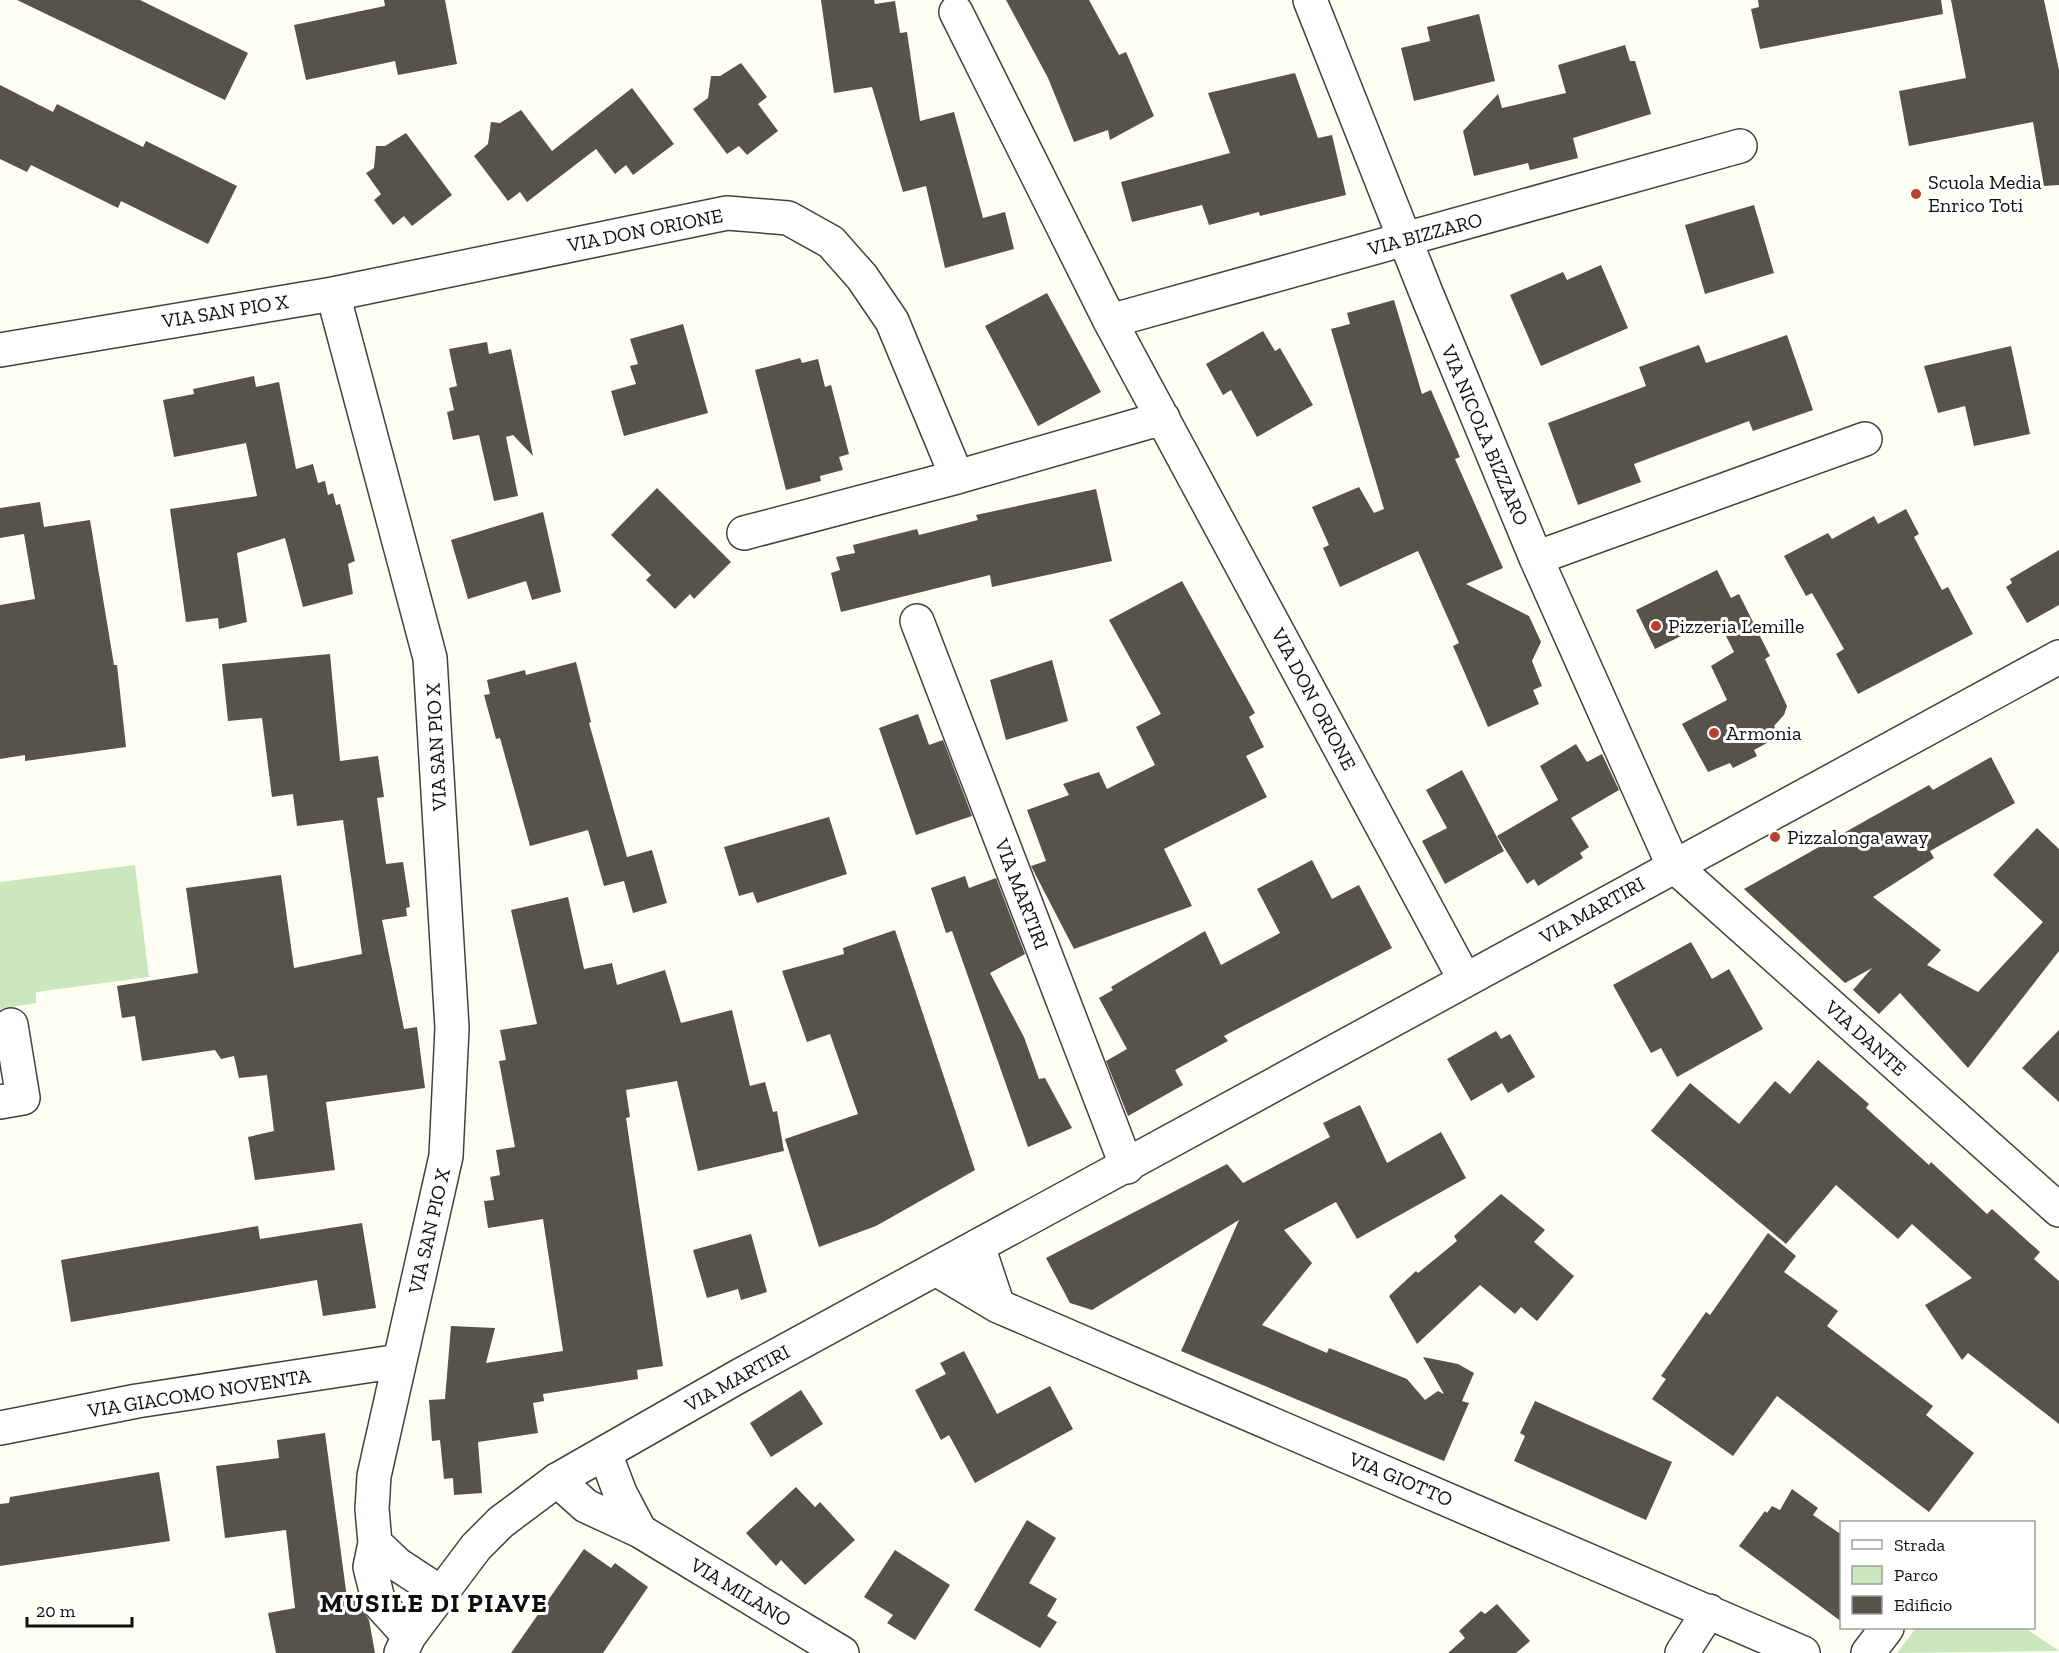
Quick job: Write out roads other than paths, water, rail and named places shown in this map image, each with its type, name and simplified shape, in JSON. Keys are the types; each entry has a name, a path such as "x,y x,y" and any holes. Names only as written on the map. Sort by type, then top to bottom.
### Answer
{"street":[{"name":"VIA NICOLA BIZZARO","path":"1310,0 1405,240 1536,558 1673,865"},
{"name":"VIA DON ORIONE","path":"956,12 1110,321 1465,980"},
{"name":"VIA BIZZARO","path":"1110,321 1740,146"},
{"name":"VIA DON ORIONE","path":"333,294 727,213 788,218 831,242 862,277 892,321 957,477"},
{"name":"VIA SAN PIO X","path":"0,350 333,294 430,658 452,1028 446,1156 374,1476 372,1509 375,1543 370,1568 379,1603 405,1644"},
{"path":"744,532 957,477 1163,418"},
{"path":"1536,558 1865,439"},
{"name":"VIA MARTIRI","path":"917,621 1127,1167"},
{"name":"VIA MARTIRI","path":"405,1644 476,1547 501,1522 557,1480 936,1269 1127,1167 1673,865 2059,657"},
{"name":"VIA DANTE","path":"1673,865 2059,1210"},
{"path":"0,1102 23,1098 11,1025"},
{"path":"978,1246 998,1306"},
{"name":"VIA GIOTTO","path":"936,1269 998,1306 1803,1653"},
{"name":"VIA GIACOMO NOVENTA","path":"0,1428 137,1401 399,1361"},
{"path":"605,1453 620,1493 640,1531"},
{"name":"VIA MILANO","path":"557,1480 586,1506 640,1531 842,1653"},
{"path":"375,1543 397,1564 441,1593"},
{"path":"1682,1653 1709,1611"},
{"path":"1868,1653 1886,1629"}],"place":[{"name":"Scuola Media Enrico Toti","path":"1916,194"},
{"name":"Pizzeria Lemille","path":"1656,626"},
{"name":"Armonia","path":"1714,733"},
{"name":"Pizzalonga away","path":"1775,837"}],"district":[{"name":"MUSILE DI PIAVE","path":"434,1603"}]}
